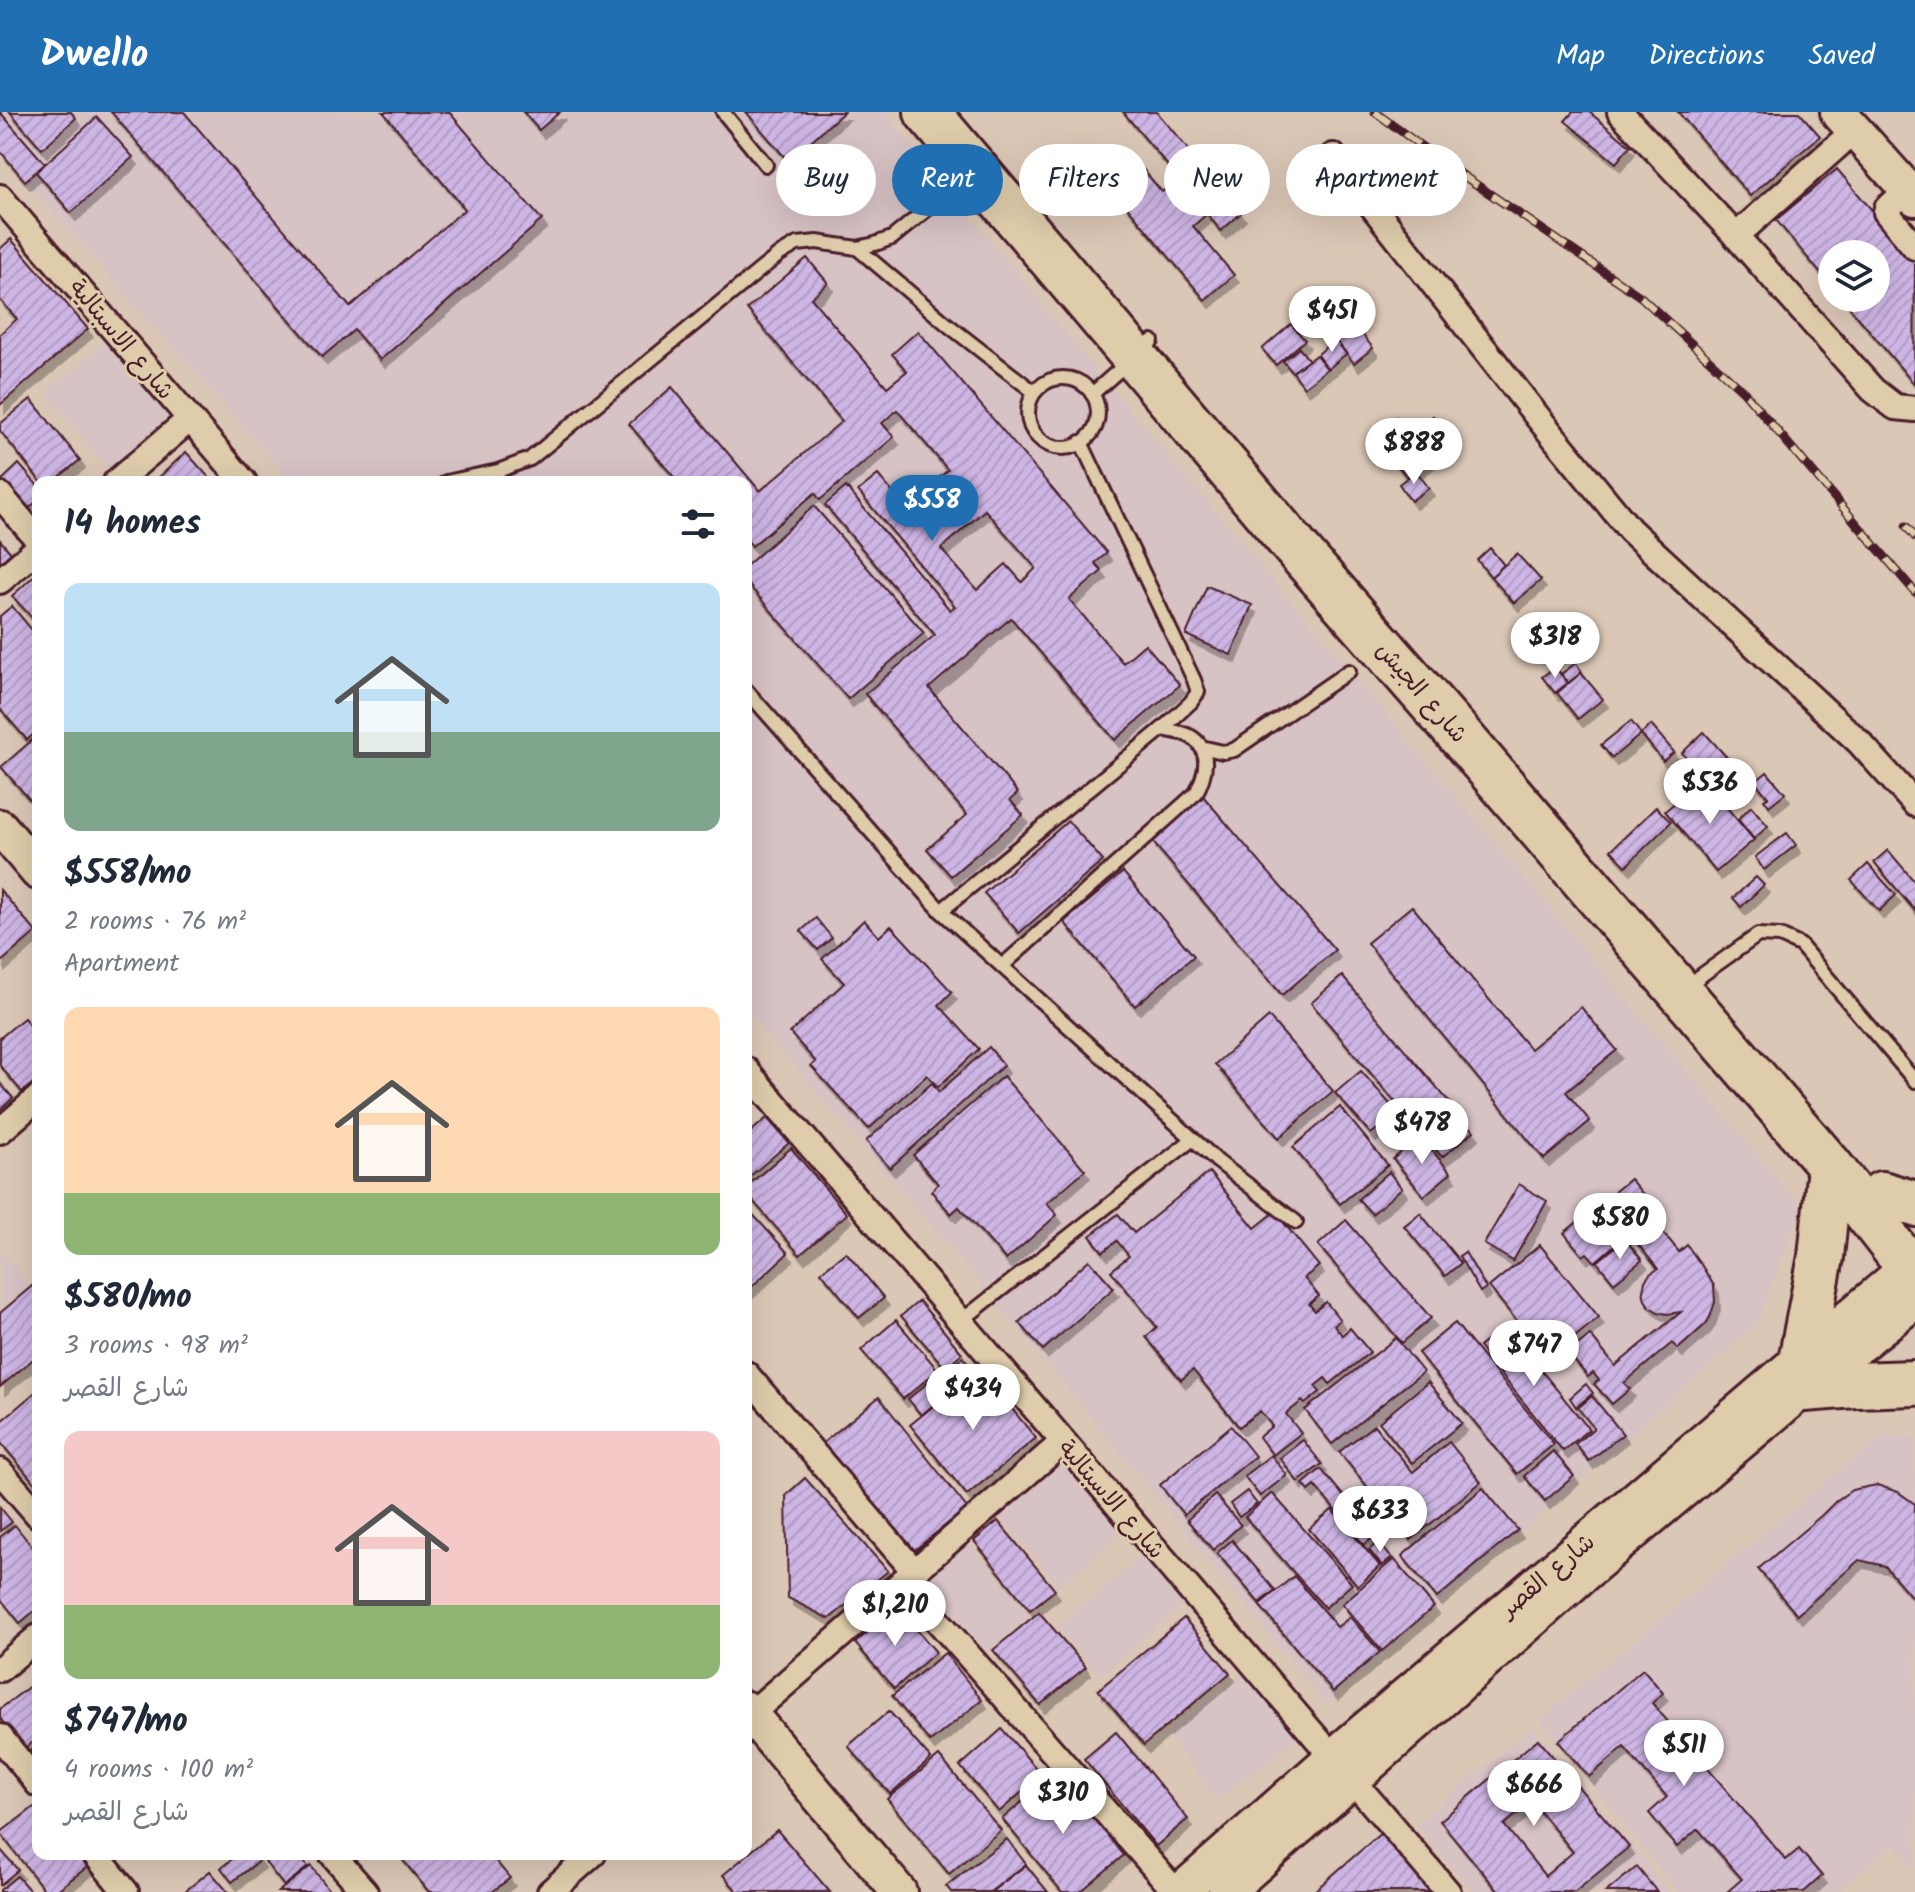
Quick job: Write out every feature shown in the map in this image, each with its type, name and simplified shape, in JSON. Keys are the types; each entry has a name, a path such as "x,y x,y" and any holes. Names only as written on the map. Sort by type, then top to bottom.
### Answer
{"highway":[{"name":"شارع الجيش","path":"927,112 955,144"},
{"name":"شارع الجيش","path":"957,112 1373,646 1699,977 1899,1199 1914,1267"},
{"name":"شارع الجيش","path":"1003,198 1144,349"},
{"name":"شارع الجيش","path":"1540,813 1914,1267"},
{"path":"1830,1166 1821,1257 1803,1372 1855,1385 1915,1383"}],"main road":[{"path":"1846,122 1912,194"},
{"path":"2,832 32,865"},
{"name":"شارع القصر","path":"1178,1892 1343,1769 1584,1574 1914,1267"},
{"path":"752,1720 899,1892"},
{"name":"شارع القصر","path":"1226,1892 1343,1769"}],"street":[{"path":"1620,112 1873,390 1895,407 1915,409"},
{"path":"1736,236 1846,122"},
{"path":"1912,194 1887,208 1886,212 1915,247"},
{"name":"شارع الاسبتالية","path":"0,197 239,476"},
{"path":"1380,216 1630,530 1859,742 1915,804"},
{"path":"123,476 190,419"},
{"path":"0,495 32,533"},
{"path":"0,581 32,553"},
{"name":"شارع الاسبتالية","path":"752,1077 1448,1892"},
{"path":"0,1131 32,1103"},
{"path":"752,1381 909,1576 1178,1892"},
{"path":"752,1710 1063,1442"},
{"path":"0,1471 32,1508"},
{"path":"0,1669 32,1642"},
{"path":"0,1737 32,1777"},
{"path":"100,1860 126,1892"},
{"path":"337,1860 365,1892"},
{"path":"550,1892 586,1860"}],"lane":[{"path":"723,112 766,165"},
{"path":"479,476 530,459 780,254 797,244 817,242 857,248 875,244 892,238 919,216"},
{"path":"857,248 1034,392"},
{"path":"1092,394 1144,349"},
{"path":"1057,378 1070,378 1083,384 1092,394 1097,407 1097,420 1091,433 1081,442 1069,447 1055,447 1042,441 1033,431 1028,419 1028,405 1034,392 1044,383 1057,378"},
{"path":"941,911 1162,729 1198,692 1081,442"},
{"path":"1201,747 1223,752 1234,750 1373,646"},
{"path":"752,697 941,911 1217,1161 1296,1222"},
{"path":"1002,966 1196,793 1204,778 1205,760 1201,747 1192,737 1162,729"},
{"path":"1699,977 1758,935 1780,936 1800,945 1915,1081"},
{"path":"961,1321 1193,1139"}],"shaded area":[{"path":"0,112 884,112 910,144 892,144 892,216 970,216 1801,1207 1757,1324 1326,1704 992,1297 752,1017 752,476 287,476 0,153"},
{"path":"109,339 177,420 113,474 45,393"},
{"path":"0,1250 29,1285 0,1308"},
{"path":"1881,1436 1915,1437 1915,1870 1892,1843 1837,1892 1678,1892 1540,1720"},
{"path":"1068,1454 1129,1527 1059,1586 998,1513"},
{"path":"969,1542 1031,1615 982,1656 920,1583"},
{"path":"1150,1548 1191,1597 1100,1676 1058,1627"},
{"path":"1246,1673 1297,1739 1217,1800 1167,1733"},
{"path":"1533,1727 1671,1892 1473,1892 1416,1824"}],"building":[{"path":"0,112 45,164 25,181 0,151"},
{"path":"10,112 71,112 76,118 42,149"},
{"path":"111,112 184,112 350,307 465,209 383,112 449,112 542,220 380,360 354,330 322,357"},
{"path":"523,112 560,112 539,130"},
{"path":"746,112 844,112 807,144 776,144 776,147"},
{"path":"1123,112 1157,112 1184,144 1164,144 1164,161"},
{"path":"1573,112 1589,112 1630,146 1616,163 1565,121"},
{"path":"1678,112 1799,112 1820,136 1750,196"},
{"path":"97,117 133,157 71,213 36,172"},
{"path":"1837,169 1915,261 1914,384 1854,312 1890,312 1890,240 1818,240 1818,270 1776,220"},
{"path":"1148,175 1162,192 1164,190 1164,216 1205,216 1193,226 1234,275 1205,300 1135,216 1148,216"},
{"path":"1209,216 1238,216 1221,231"},
{"path":"11,239 88,329 0,405 0,334 17,319 0,300 0,249"},
{"path":"807,258 828,283 811,298 887,387 907,371 892,354 918,331 1107,553 1095,563 1102,571 1069,599 1123,663 1145,644 1180,685 1115,740 1011,618 929,688 1018,793 1010,800 1023,815 951,876 927,849 967,815 865,694 935,635 825,505 846,487 950,610 955,606 858,491 878,475 905,507 948,470 897,410 882,423 894,437 820,500 815,493 752,546 752,482 760,491 842,421 747,309","holes":["985,510 1036,568 1022,582 1006,564 977,590 941,549"]},
{"path":"1291,324 1305,340 1276,365 1262,349"},
{"path":"1354,324 1373,348 1354,363 1335,339"},
{"path":"1335,339 1346,354 1328,369 1317,355"},
{"path":"1299,348 1309,360 1292,372 1283,361"},
{"path":"1316,355 1327,369 1304,387 1293,372"},
{"path":"672,387 747,476 673,476 629,424"},
{"path":"31,399 80,460 60,476 36,476 0,431 0,424"},
{"path":"1433,416 1445,430 1424,447 1413,433"},
{"path":"1396,417 1430,459 1407,477 1373,435"},
{"path":"186,452 208,476 160,476"},
{"path":"19,464 32,479 32,505 27,510 1,481"},
{"path":"1416,471 1429,488 1411,501 1399,484"},
{"path":"814,506 924,633 848,699 752,589 752,561"},
{"path":"0,540 11,553 0,563"},
{"path":"1490,548 1504,565 1491,577 1477,560"},
{"path":"1517,554 1541,580 1514,603 1491,577"},
{"path":"32,578 32,618 12,596"},
{"path":"1207,586 1252,605 1231,655 1186,635"},
{"path":"12,606 32,630 32,735 27,740 0,709 0,616"},
{"path":"1576,663 1582,672 1568,683 1561,674"},
{"path":"1555,667 1568,683 1555,693 1542,677"},
{"path":"1581,673 1603,699 1578,719 1557,693"},
{"path":"1631,721 1641,734 1612,758 1601,745"},
{"path":"1651,725 1674,752 1663,761 1641,734"},
{"path":"1704,732 1739,771 1718,791 1682,753"},
{"path":"32,740 32,802 1,767"},
{"path":"1767,772 1785,793 1769,806 1764,799 1768,797 1755,782"},
{"path":"1703,779 1754,840 1716,872 1665,811"},
{"path":"1203,796 1335,950 1282,995 1151,840"},
{"path":"1751,806 1768,826 1754,839 1738,819"},
{"path":"1656,807 1671,822 1626,866 1611,850"},
{"path":"1068,821 1103,861 1019,933 984,893"},
{"path":"1787,833 1796,845 1764,870 1755,857"},
{"path":"1888,850 1915,882 1915,911 1874,862"},
{"path":"1868,864 1896,895 1879,911 1851,880"},
{"path":"1123,872 1194,956 1135,1006 1064,922"},
{"path":"1756,877 1764,885 1741,907 1733,898"},
{"path":"0,890 32,927 32,935 0,963"},
{"path":"1412,906 1530,1049 1581,1007 1617,1050 1566,1092 1590,1121 1544,1159 1367,943"},
{"path":"816,918 832,938 818,950 801,931"},
{"path":"864,920 879,937 891,926 952,992 939,1005 979,1049 938,1087 927,1075 869,1129 811,1066 816,1062 790,1033 844,983 822,959"},
{"path":"1342,976 1474,1131 1442,1157 1311,1003"},
{"path":"1269,1017 1333,1091 1279,1138 1215,1064"},
{"path":"24,1018 32,1028 32,1084 22,1092 0,1066 0,1038"},
{"path":"989,1047 1004,1065 890,1168 866,1141 932,1083 939,1092"},
{"path":"1361,1071 1397,1112 1371,1134 1335,1093"},
{"path":"1003,1076 1085,1170 1047,1203 1057,1215 1006,1260 959,1207 951,1214 931,1191 938,1184 913,1155"},
{"path":"0,1083 13,1098 0,1110"},
{"path":"1340,1107 1388,1165 1340,1204 1293,1147"},
{"path":"767,1118 789,1143 752,1175 752,1131"},
{"path":"1420,1136 1451,1173 1424,1196 1393,1159"},
{"path":"791,1148 847,1214 800,1255 752,1200 752,1182"},
{"path":"1209,1172 1255,1228 1275,1212 1319,1266 1304,1278 1319,1296 1309,1304 1315,1311 1326,1302 1340,1320 1334,1325 1342,1335 1350,1328 1370,1352 1330,1384 1325,1378 1315,1386 1320,1392 1286,1414 1301,1433 1273,1455 1259,1437 1272,1426 1260,1411 1239,1427 1193,1370 1181,1380 1146,1337 1157,1327 1111,1271 1129,1256 1117,1241 1103,1252 1090,1236 1118,1214 1134,1233"},
{"path":"1389,1172 1402,1188 1372,1214 1358,1199"},
{"path":"1630,1179 1649,1201 1642,1206 1679,1252 1687,1245 1702,1266 1714,1286 1715,1302 1706,1324 1678,1349 1672,1343 1624,1383 1630,1389 1612,1404 1594,1384 1599,1380 1593,1373 1588,1377 1568,1353 1590,1335 1615,1366 1681,1312 1658,1312 1645,1300 1645,1281 1658,1269 1629,1233 1595,1262 1587,1253 1583,1256 1564,1233"},
{"path":"1519,1184 1547,1201 1513,1261 1484,1244"},
{"path":"1420,1213 1461,1263 1445,1276 1404,1226"},
{"path":"752,1214 788,1253 752,1286"},
{"path":"1346,1220 1431,1318 1402,1343 1318,1245"},
{"path":"1625,1239 1642,1260 1614,1283 1597,1262"},
{"path":"1540,1245 1599,1317 1548,1359 1489,1287"},
{"path":"846,1252 884,1298 859,1318 821,1272"},
{"path":"1465,1252 1486,1288 1480,1292 1459,1256"},
{"path":"1089,1260 1114,1288 1043,1350 1019,1322"},
{"path":"32,1286 32,1360 0,1387 0,1313"},
{"path":"919,1301 962,1353 945,1368 901,1316"},
{"path":"896,1320 938,1370 903,1399 861,1350"},
{"path":"1455,1323 1554,1444 1517,1474 1418,1353"},
{"path":"1505,1326 1589,1429 1563,1451 1479,1347"},
{"path":"1396,1338 1423,1372 1332,1444 1305,1410"},
{"path":"963,1357 974,1371 955,1387 944,1373"},
{"path":"979,1369 1036,1438 967,1495 910,1425"},
{"path":"940,1373 953,1389 921,1415 908,1399"},
{"path":"1428,1382 1462,1423 1412,1463 1379,1422"},
{"path":"1586,1384 1593,1393 1576,1407 1570,1398"},
{"path":"32,1395 32,1480 0,1442 0,1422"},
{"path":"1592,1396 1623,1434 1589,1461 1575,1444 1594,1428 1578,1408"},
{"path":"879,1397 967,1508 911,1553 823,1443"},
{"path":"1374,1425 1413,1472 1449,1442 1481,1482 1411,1540 1339,1452"},
{"path":"1231,1426 1255,1456 1184,1515 1160,1485"},
{"path":"1303,1440 1322,1464 1298,1482 1280,1458"},
{"path":"1553,1451 1574,1476 1545,1501 1524,1476"},
{"path":"1271,1455 1287,1475 1260,1496 1244,1476"},
{"path":"1321,1469 1376,1535 1364,1545 1315,1486 1309,1491 1303,1484"},
{"path":"805,1478 888,1571 829,1619 788,1598 786,1495"},
{"path":"1877,1485 1898,1492 1915,1504 1915,1601 1885,1566 1859,1560 1797,1615 1758,1569 1837,1500 1852,1490"},
{"path":"1483,1488 1518,1530 1437,1598 1402,1556"},
{"path":"1247,1491 1257,1504 1239,1517 1230,1504"},
{"path":"1272,1493 1352,1584 1325,1608 1245,1517"},
{"path":"1215,1495 1241,1525 1213,1550 1187,1520"},
{"path":"0,1507 12,1522 0,1531"},
{"path":"1332,1510 1380,1566 1358,1586 1309,1529"},
{"path":"998,1521 1055,1590 1030,1610 974,1541"},
{"path":"15,1525 32,1546 32,1613 20,1623 0,1598 0,1537"},
{"path":"1232,1540 1275,1590 1259,1603 1217,1553"},
{"path":"1378,1542 1392,1558 1382,1566 1369,1550"},
{"path":"1394,1559 1434,1607 1382,1651 1342,1604"},
{"path":"1294,1576 1337,1627 1350,1617 1380,1652 1333,1692 1259,1605"},
{"path":"897,1607 936,1652 894,1689 855,1643"},
{"path":"1039,1612 1086,1667 1040,1705 993,1650"},
{"path":"1184,1618 1230,1673 1144,1745 1098,1690"},
{"path":"945,1653 982,1700 930,1742 892,1696"},
{"path":"1643,1669 1663,1693 1652,1703 1786,1860 1799,1849 1822,1876 1804,1892 1727,1892 1742,1879 1698,1829 1677,1847 1649,1813 1667,1797 1624,1747 1589,1777 1558,1741"},
{"path":"30,1686 32,1742 23,1749 0,1718 0,1709"},
{"path":"889,1711 931,1759 890,1794 848,1746"},
{"path":"1002,1729 1042,1775 999,1812 960,1766"},
{"path":"1116,1732 1188,1819 1156,1846 1084,1759"},
{"path":"1538,1739 1629,1847 1575,1892 1499,1892 1440,1821","holes":["1532,1802 1573,1852 1545,1876 1504,1825"]},
{"path":"939,1756 1001,1830 949,1874 887,1799"},
{"path":"1056,1773 1124,1855 1080,1892 1062,1892 1002,1819"},
{"path":"32,1809 32,1860 82,1860 87,1867 55,1892 46,1892 0,1833"},
{"path":"777,1830 830,1892 738,1892 723,1875 741,1860 752,1860 752,1851"},
{"path":"1381,1833 1431,1892 1313,1892"},
{"path":"1007,1839 1026,1864 990,1892 951,1892 946,1886"},
{"path":"0,1849 18,1870 0,1885"},
{"path":"231,1860 260,1860 232,1882 221,1868"},
{"path":"303,1860 308,1867 284,1886 265,1862"},
{"path":"403,1860 495,1860 510,1878 492,1892 429,1892"},
{"path":"1026,1865 1048,1892 991,1892"},
{"path":"311,1866 331,1892 278,1892"},
{"path":"1637,1867 1657,1892 1606,1892"},
{"path":"210,1871 228,1892 184,1892"},
{"path":"17,1876 31,1892 0,1892 0,1890"}],"railway":[{"path":"1375,112 1641,297 1744,392 1915,592"},
{"path":"1906,526 1915,537"}]}
